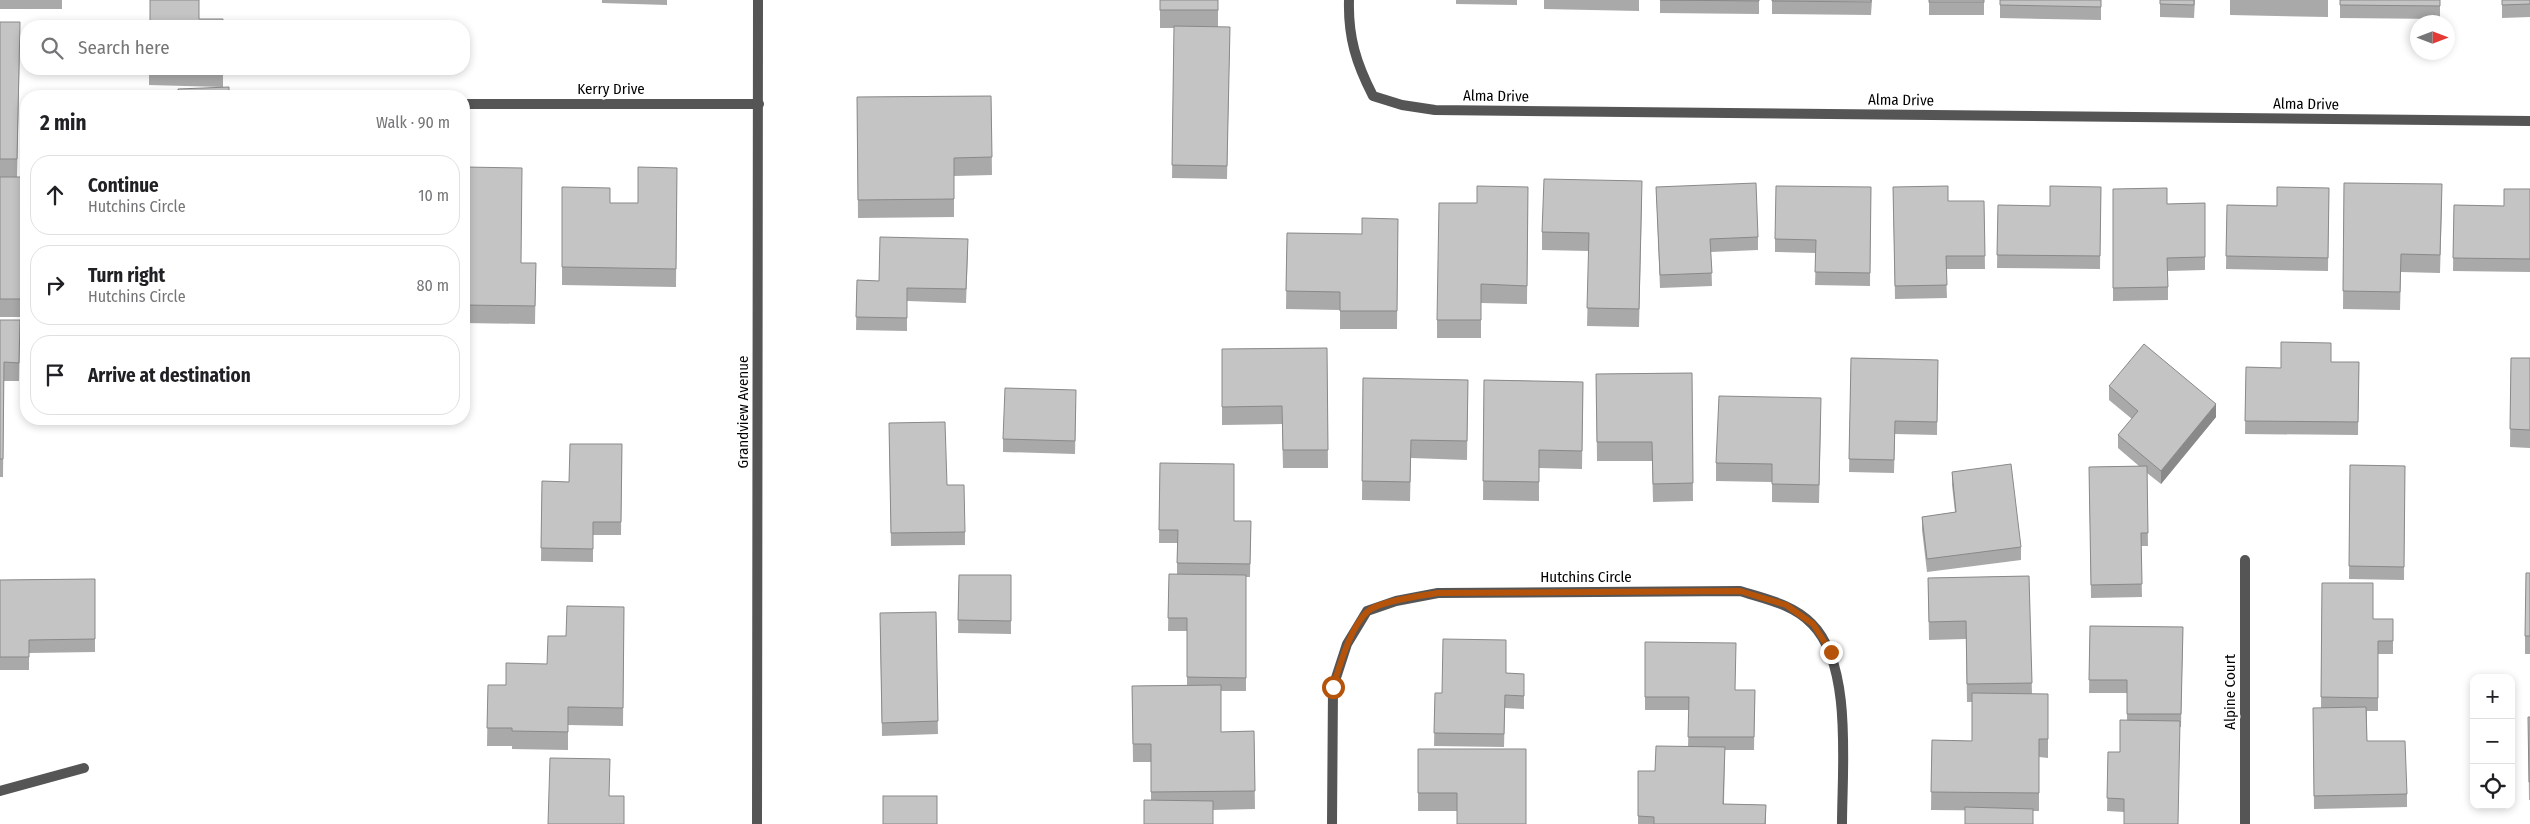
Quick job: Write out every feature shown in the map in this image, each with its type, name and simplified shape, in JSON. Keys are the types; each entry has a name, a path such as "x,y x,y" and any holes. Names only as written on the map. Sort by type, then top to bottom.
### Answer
{"street":[{"name":"Grandview Avenue","path":"757,824 758,0"},
{"name":"Alma Drive","path":"1349,0 1348,24 1358,66 1374,96 1402,104 1435,110 2530,121"},
{"name":"Kerry Drive","path":"470,104 759,104"},
{"name":"Alpine Court","path":"2245,824 2246,560"},
{"name":"Hutchins Circle","path":"1332,824 1333,687 1347,644 1367,611 1396,601 1438,593 1730,591 1740,591 1786,605 1813,624 1831,652 1841,693 1842,824"},
{"path":"0,791 84,768"}],"building":[{"path":"150,0 199,0 199,19 223,19 223,20 150,20"},
{"path":"1160,0 1218,0 1218,10 1160,10"},
{"path":"1660,0 1759,0 1759,1"},
{"path":"1871,0 1871,2 1772,1"},
{"path":"1929,0 1984,0 1984,2 1929,2"},
{"path":"2000,0 2101,0 2101,7 2000,5"},
{"path":"2160,0 2194,0 2194,5 2160,4"},
{"path":"2340,0 2440,0 2440,6 2340,5"},
{"path":"2502,0 2530,0 2530,4 2502,5"},
{"path":"0,22 20,22 17,159 0,159"},
{"path":"1174,26 1230,27 1227,166 1172,165"},
{"path":"229,87 229,90 178,89"},
{"path":"991,96 992,157 954,158 954,199 858,200 857,97"},
{"path":"470,167 522,168 521,263 536,263 535,306 470,305"},
{"path":"638,167 677,168 676,269 562,267 562,187 610,188 610,203 638,203"},
{"path":"0,177 20,177 20,299 0,299"},
{"path":"1544,179 1642,181 1639,309 1587,308 1589,233 1542,232"},
{"path":"1756,183 1758,237 1710,239 1712,273 1660,275 1656,187"},
{"path":"2344,183 2442,184 2440,255 2401,254 2400,292 2343,291"},
{"path":"1477,186 1528,187 1527,286 1481,284 1481,320 1437,320 1439,203 1477,203"},
{"path":"1776,186 1871,187 1870,273 1815,272 1816,240 1775,239"},
{"path":"1948,186 1948,201 1984,201 1985,256 1946,256 1947,285 1895,286 1893,187"},
{"path":"2050,186 2101,187 2100,256 1997,255 1998,205 2050,206"},
{"path":"2277,187 2329,188 2328,258 2226,256 2227,205 2277,206"},
{"path":"2167,188 2167,204 2205,203 2205,257 2167,258 2168,287 2113,288 2113,189"},
{"path":"2504,189 2530,189 2530,259 2453,258 2454,205 2504,206"},
{"path":"1362,218 1398,219 1397,311 1340,311 1340,292 1286,291 1287,233 1362,234"},
{"path":"880,237 968,239 966,289 907,288 907,318 856,317 857,280 879,281"},
{"path":"0,320 20,320 19,363 4,362 3,459 0,459"},
{"path":"2281,342 2331,343 2331,362 2359,362 2358,422 2245,421 2246,367 2281,368"},
{"path":"2144,344 2216,404 2161,471 2118,435 2138,411 2109,386"},
{"path":"1327,348 1328,450 1283,450 1282,406 1222,407 1222,349"},
{"path":"1851,358 1938,360 1937,422 1895,421 1894,460 1849,459"},
{"path":"2511,358 2530,358 2530,430 2510,429"},
{"path":"1692,373 1693,483 1653,484 1652,442 1597,442 1596,374"},
{"path":"1363,378 1468,380 1467,441 1411,440 1410,482 1362,481"},
{"path":"1484,380 1583,382 1582,451 1539,450 1539,482 1483,481"},
{"path":"1005,388 1076,390 1075,441 1003,439"},
{"path":"1719,396 1821,398 1819,485 1772,484 1772,464 1716,463"},
{"path":"945,422 947,485 964,485 965,532 891,533 889,423"},
{"path":"570,444 622,444 621,522 593,522 593,549 541,548 542,481 569,482"},
{"path":"1160,463 1234,464 1234,521 1251,521 1250,564 1177,563 1178,530 1159,530"},
{"path":"2011,464 2021,547 1927,559 1922,517 1956,512 1952,472"},
{"path":"2350,465 2405,466 2404,567 2349,566"},
{"path":"2147,466 2148,533 2141,533 2142,584 2091,585 2089,467"},
{"path":"2526,573 2530,573 2530,636 2525,636"},
{"path":"1169,574 1246,575 1246,678 1187,677 1187,618 1168,618"},
{"path":"959,575 1011,575 1011,621 958,620"},
{"path":"2029,576 2032,683 1967,684 1966,621 1929,622 1928,578"},
{"path":"95,579 95,639 29,640 29,657 0,657 0,580"},
{"path":"2322,583 2373,583 2373,619 2393,619 2393,641 2378,641 2378,698 2321,697"},
{"path":"567,606 624,607 623,708 568,707 568,732 512,731 512,728 487,728 488,685 506,685 506,663 547,664 548,636 566,636"},
{"path":"936,612 938,721 882,723 880,613"},
{"path":"2090,626 2183,627 2181,714 2127,714 2127,680 2089,680"},
{"path":"1443,639 1506,640 1506,673 1524,674 1524,696 1505,695 1504,734 1434,733 1435,693 1442,693"},
{"path":"1645,642 1736,643 1735,690 1755,690 1754,737 1688,737 1689,697 1645,697"},
{"path":"1221,685 1221,732 1254,731 1255,791 1151,792 1151,744 1133,744 1132,686"},
{"path":"1972,693 2048,694 2048,739 2039,739 2039,793 1931,792 1932,740 1972,741"},
{"path":"2366,707 2367,741 2405,741 2407,794 2314,796 2313,708"},
{"path":"2528,717 2530,717 2530,782 2529,782"},
{"path":"2120,720 2180,721 2178,824 2124,824 2124,799 2107,798 2108,752 2120,752"},
{"path":"1656,746 1725,747 1723,804 1766,805 1765,824 1654,824 1654,817 1638,816 1638,771 1655,771"},
{"path":"1418,749 1526,749 1526,824 1457,824 1457,793 1418,793"},
{"path":"550,758 610,759 609,796 624,796 624,824 548,824"},
{"path":"883,796 937,796 937,824 883,824"},
{"path":"1144,800 1213,801 1213,824 1144,824"},
{"path":"1965,807 2033,809 2033,824 1965,824"}],"route":[{"path":"1333,687 1347,644 1367,611 1396,601 1438,593 1740,591 1786,605 1813,624 1831,652"}]}
